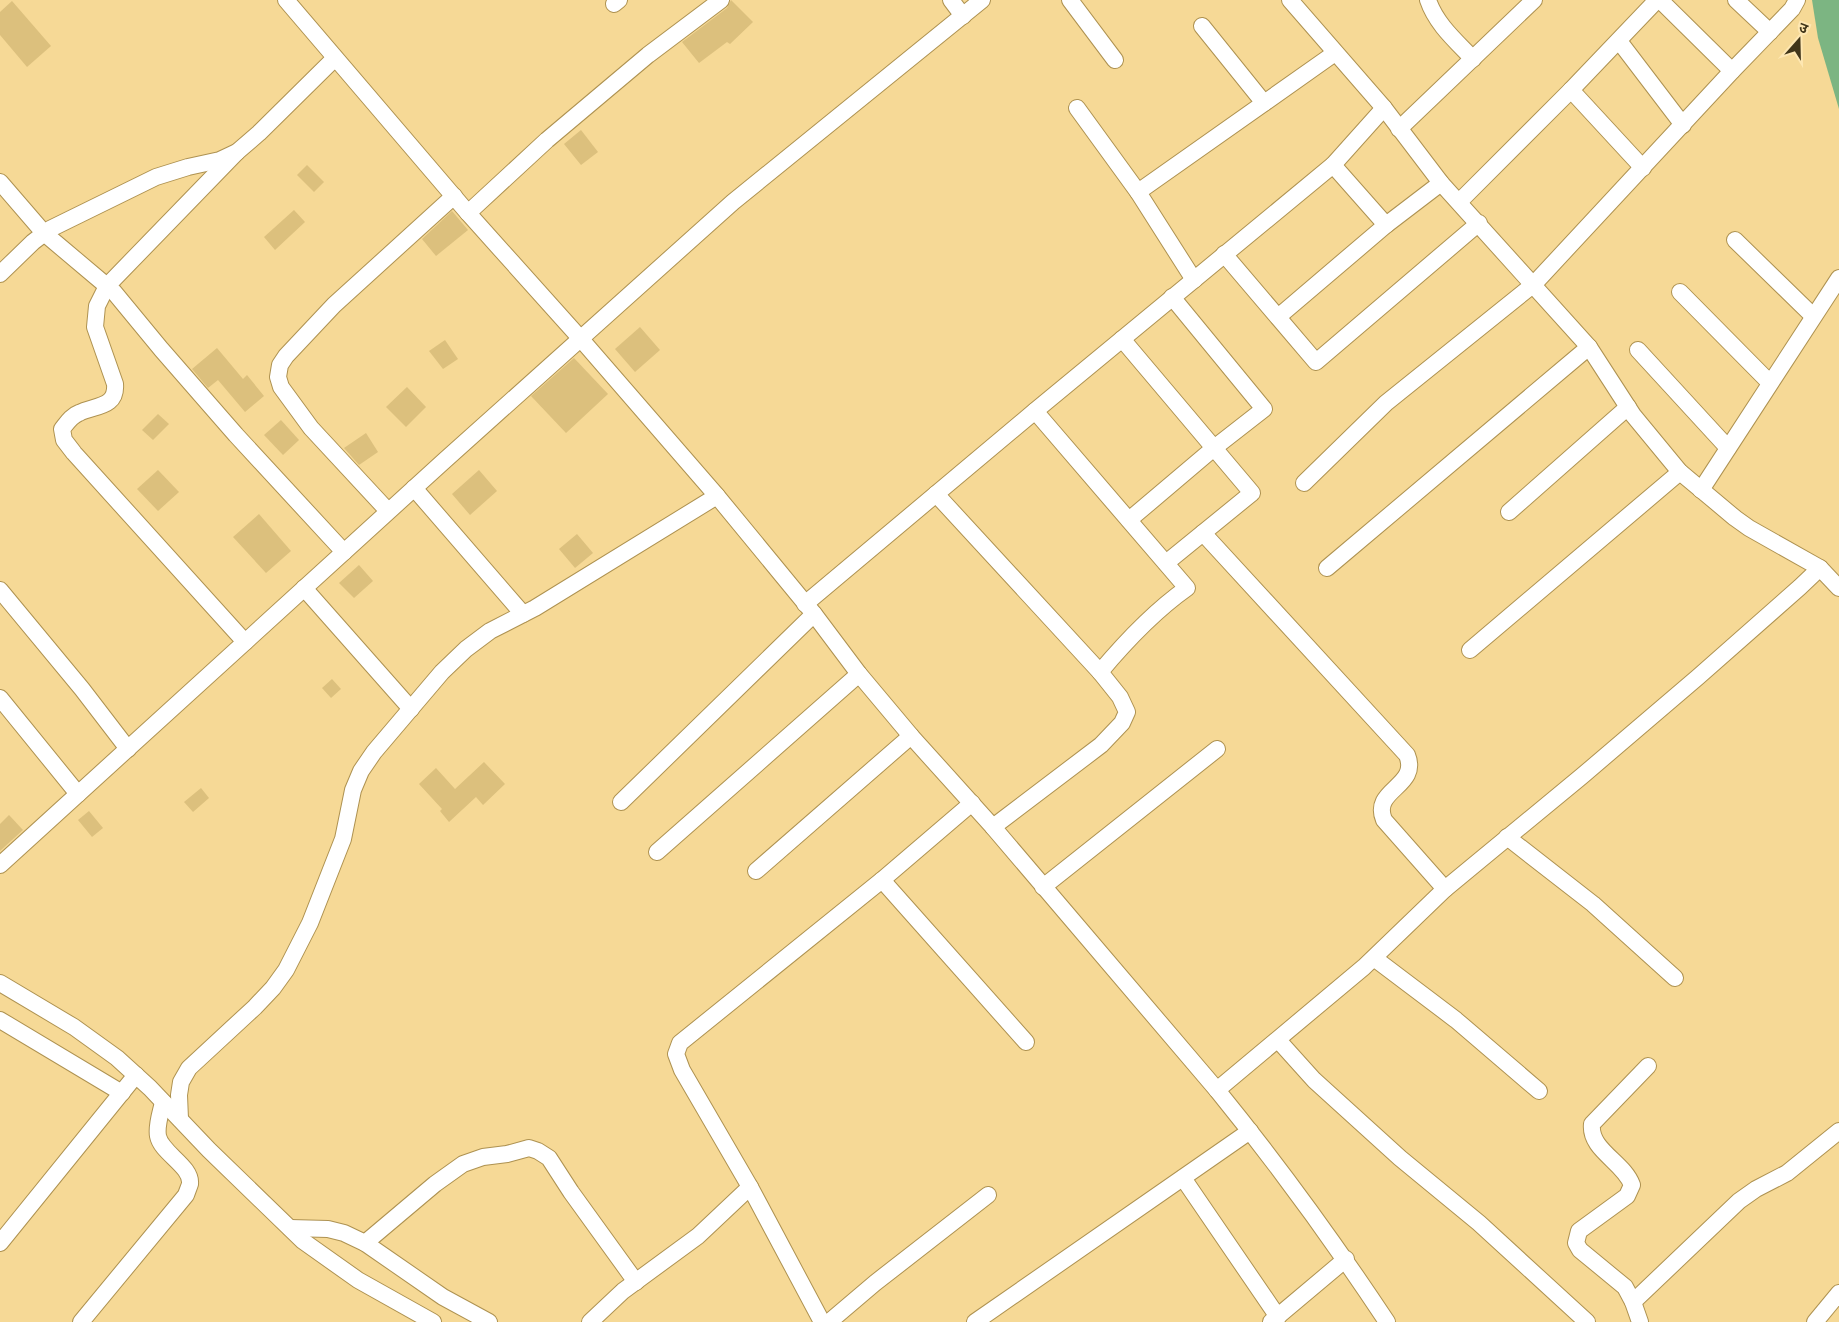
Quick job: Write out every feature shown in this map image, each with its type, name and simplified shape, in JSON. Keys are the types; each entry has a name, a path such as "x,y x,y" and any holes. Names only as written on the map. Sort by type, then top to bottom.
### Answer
{"street":[{"path":"286,0 468,213 580,338 717,496 911,736 993,827 1217,1090 1346,1259 1387,1322"},
{"path":"468,213 547,140 648,55 721,0"},
{"path":"951,0 963,16"},
{"path":"0,865 414,488 733,202 982,0"},
{"path":"1070,0 1115,60"},
{"path":"1290,0 1384,108 1441,183 1589,347 1628,407 1680,472 1749,528 1820,568 1839,588"},
{"path":"1428,0 1434,14 1446,31 1474,59"},
{"path":"1399,129 1534,0"},
{"path":"1459,202 1658,0 1732,71"},
{"path":"1736,0 1770,32"},
{"path":"1304,482 1386,404 1534,284 1792,9 1797,0"},
{"path":"1202,26 1264,103"},
{"path":"1619,41 1683,125"},
{"path":"1138,192 1335,53"},
{"path":"245,642 74,453 64,440 62,429 68,420 78,413 101,405 112,399 116,393 95,327 98,306 107,286 237,152 259,134 335,58"},
{"path":"1571,90 1643,168"},
{"path":"1077,108 1138,192 1194,280"},
{"path":"621,802 809,609 936,494 1333,165 1384,108"},
{"path":"1,272 50,229 156,177 220,160 237,152"},
{"path":"1333,165 1386,225"},
{"path":"0,182 44,233 114,292 236,435 344,552"},
{"path":"1278,317 1386,225 1441,183"},
{"path":"388,512 311,428 281,387 278,377 280,366 286,356 334,305 454,196"},
{"path":"1224,254 1316,362 1478,223"},
{"path":"1735,240 1813,316"},
{"path":"1701,490 1839,278"},
{"path":"1680,292 1770,383"},
{"path":"1129,520 1214,448 1264,409 1172,297"},
{"path":"1122,339 1252,493 1166,564"},
{"path":"1327,568 1589,347"},
{"path":"1638,350 1728,448"},
{"path":"1510,512 1628,407"},
{"path":"1034,411 1187,588 1162,605 1124,643 1100,672"},
{"path":"1470,650 1680,472"},
{"path":"414,488 523,614"},
{"path":"936,494 1100,672 1120,697 1127,712 1122,723 1101,745 993,827"},
{"path":"180,1119 179,1095 181,1082 189,1068 255,1007 273,988 286,970 310,922 343,840 353,790 361,771 374,752 442,672 466,649 490,632 523,614 717,496"},
{"path":"1203,534 1407,755 1410,763 1409,772 1382,802 1380,811 1384,820 1444,889"},
{"path":"1217,1090 1374,958 1444,889 1698,677 1800,588 1820,568"},
{"path":"304,588 411,709"},
{"path":"0,590 82,688 128,749"},
{"path":"656,852 859,674"},
{"path":"0,698 78,794"},
{"path":"756,872 911,736"},
{"path":"1043,887 1217,749"},
{"path":"822,1322 750,1187 682,1070 676,1054 680,1043 882,880 972,803"},
{"path":"1508,837 1593,904 1675,978"},
{"path":"882,880 1026,1042"},
{"path":"1374,958 1456,1020 1539,1091"},
{"path":"0,983 74,1027 117,1058 303,1241 358,1280 433,1322"},
{"path":"0,1020 122,1093"},
{"path":"1278,1040 1321,1087 1400,1158 1479,1223 1587,1322"},
{"path":"1640,1322 1625,1287 1580,1250 1576,1243 1576,1237 1579,1231 1626,1196 1632,1184 1629,1176 1597,1144 1591,1133 1592,1124 1648,1066"},
{"path":"0,1244 136,1075"},
{"path":"81,1322 186,1195 190,1183 187,1173 162,1145 158,1137 158,1126 163,1102"},
{"path":"975,1322 1250,1131"},
{"path":"1633,1302 1739,1201 1756,1189 1787,1173 1839,1132"},
{"path":"365,1242 435,1184 464,1164 478,1158 507,1154 529,1148 549,1158 571,1192 636,1282"},
{"path":"1182,1178 1275,1319 1346,1259"},
{"path":"590,1322 636,1282 698,1236 750,1187"},
{"path":"829,1322 874,1283 988,1195"},
{"path":"290,1228 344,1232 365,1242 444,1297 490,1322"},
{"path":"1815,1322 1839,1293"}],"shaded area":[{"path":"1812,0 1839,0 1839,109 1818,38"}],"building":[{"path":"731,0 753,22 730,44 727,42 699,63 682,42 727,8"},
{"path":"12,1 51,46 27,67 0,35 0,12"},
{"path":"581,130 598,152 581,165 564,144"},
{"path":"307,165 324,182 314,192 297,175"},
{"path":"294,210 305,222 275,250 264,237"},
{"path":"452,211 468,230 436,256 422,239"},
{"path":"640,327 660,350 635,372 615,349"},
{"path":"445,340 458,359 443,369 429,351"},
{"path":"217,348 243,379 247,375 264,396 245,412 218,380 208,388 192,369"},
{"path":"574,358 608,394 566,433 531,396"},
{"path":"407,387 426,407 406,427 386,407"},
{"path":"158,414 169,424 153,440 142,430"},
{"path":"281,420 299,440 283,455 264,435"},
{"path":"366,433 378,452 359,465 344,448"},
{"path":"158,470 179,492 158,511 137,489"},
{"path":"479,470 497,491 470,515 452,494"},
{"path":"259,514 291,551 266,573 233,537"},
{"path":"577,534 593,553 575,568 559,549"},
{"path":"359,565 373,581 354,598 339,583"},
{"path":"332,679 341,689 331,698 322,688"},
{"path":"484,762 505,784 483,805 476,797 449,822 440,811 442,809 419,784 436,768 455,789"},
{"path":"201,788 209,798 193,812 184,802"},
{"path":"89,811 103,828 92,837 78,820"},
{"path":"9,815 23,830 0,851 0,824"}]}
